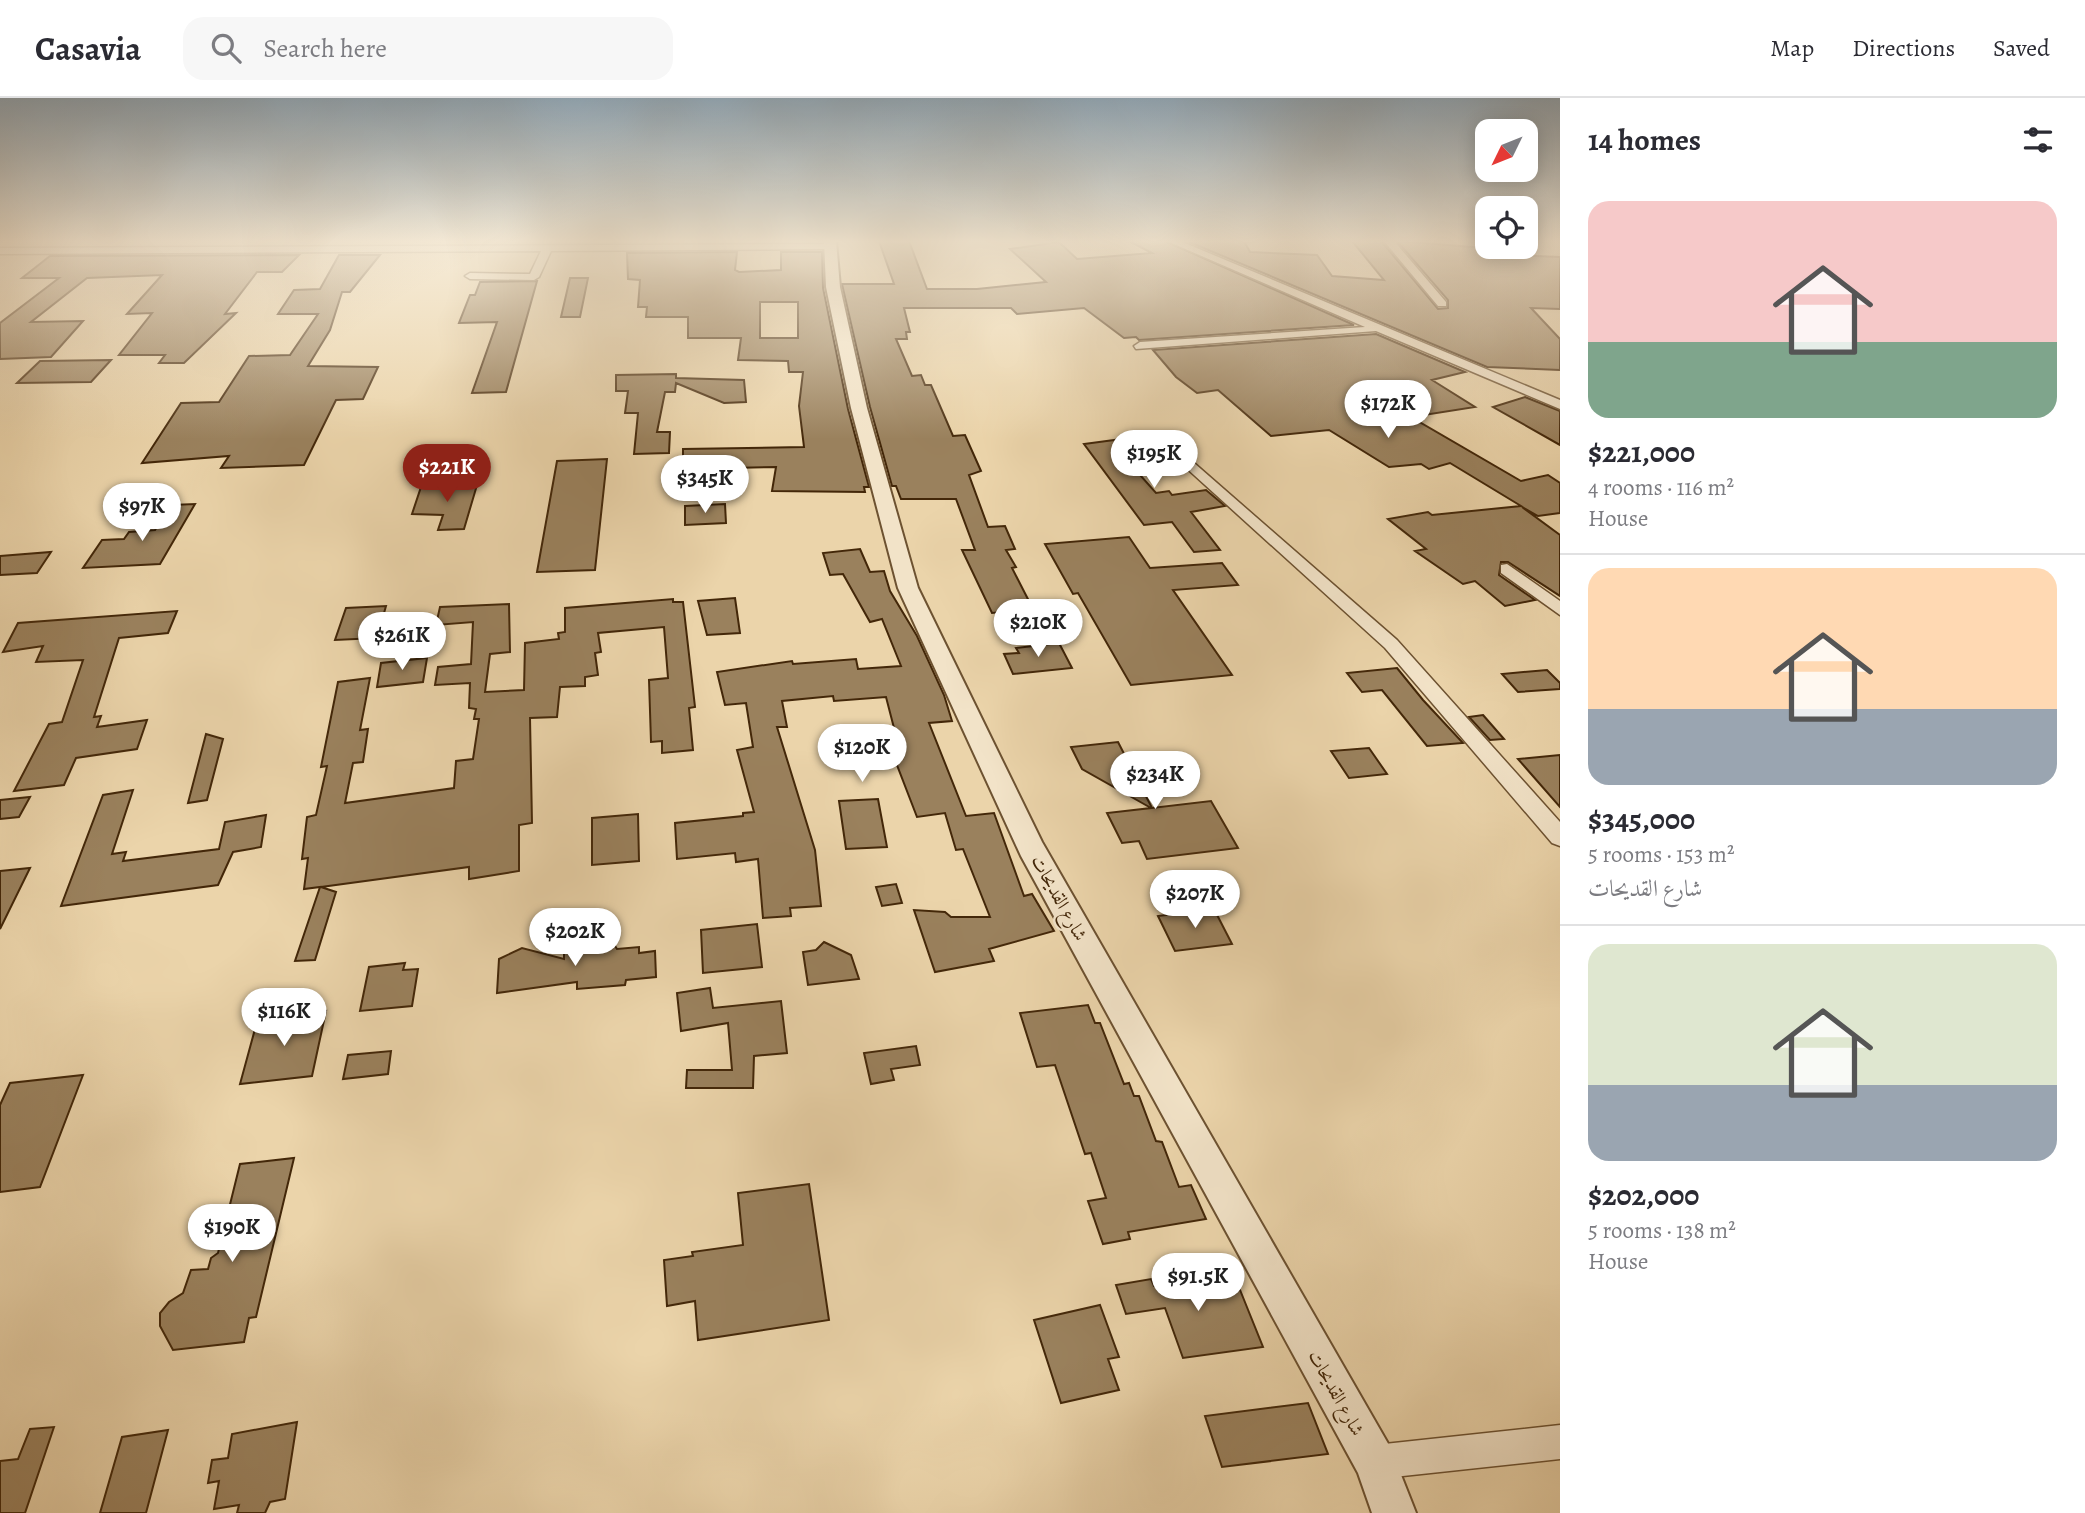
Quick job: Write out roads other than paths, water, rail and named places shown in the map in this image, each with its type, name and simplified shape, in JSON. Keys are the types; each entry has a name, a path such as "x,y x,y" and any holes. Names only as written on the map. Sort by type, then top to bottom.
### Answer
{"street":[{"name":"شارع القديحات","path":"837,307 859,408 908,587 1031,848 1375,1462 1394,1513"},
{"path":"1324,307 1560,405"},
{"path":"1140,346 1377,330"},
{"path":"1178,453 1391,644 1560,837"},
{"path":"1507,569 1560,609"},
{"path":"1375,1462 1560,1442"}]}
